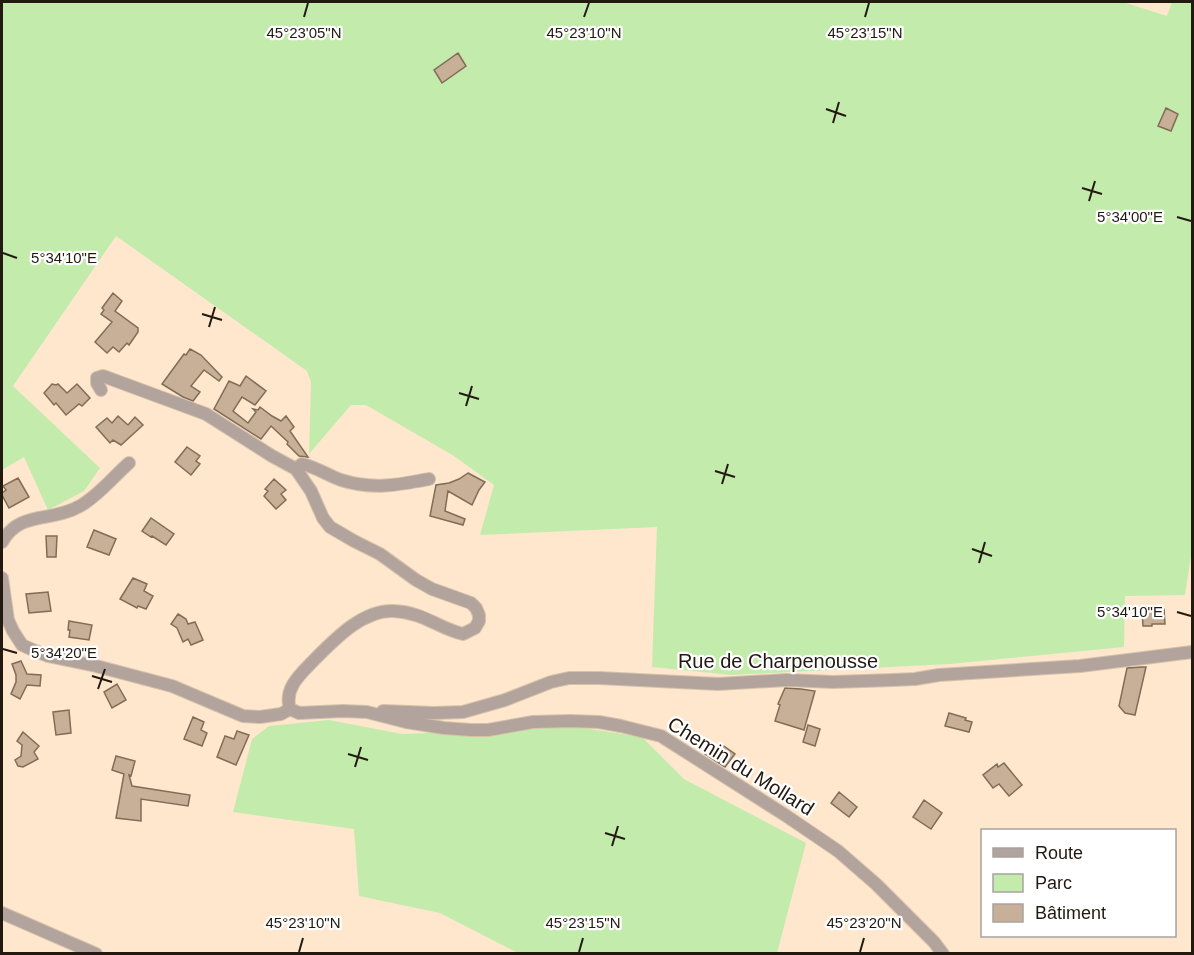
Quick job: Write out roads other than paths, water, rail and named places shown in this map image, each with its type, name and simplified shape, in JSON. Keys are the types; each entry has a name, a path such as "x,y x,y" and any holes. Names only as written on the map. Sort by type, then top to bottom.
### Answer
{"street":[{"path":"2,578 8,620 22,645 70,661 172,686 243,716 260,717 280,714 290,709 288,698 296,679 334,640 364,619 377,613 406,612 427,618 463,634 475,628 479,621 476,608 471,603 432,589 380,554 330,527 323,518 311,491 296,469 206,414 103,376 97,378 101,390"},
{"path":"2,542 5,535 16,525 65,513 81,506 129,463"},
{"path":"296,469 302,464 313,466 339,479 374,485 395,486 429,478"},
{"name":"Rue de Charpenousse","path":"367,712 463,712 505,700 550,682 569,678 718,684 787,680 893,681 939,675 1080,666 1192,652"},
{"name":"Chemin du Mollard","path":"290,709 299,713 367,712 406,722 444,728 488,730 532,722 599,722 661,736 838,851 876,884 943,954"},
{"path":"2,913 96,954"}]}
